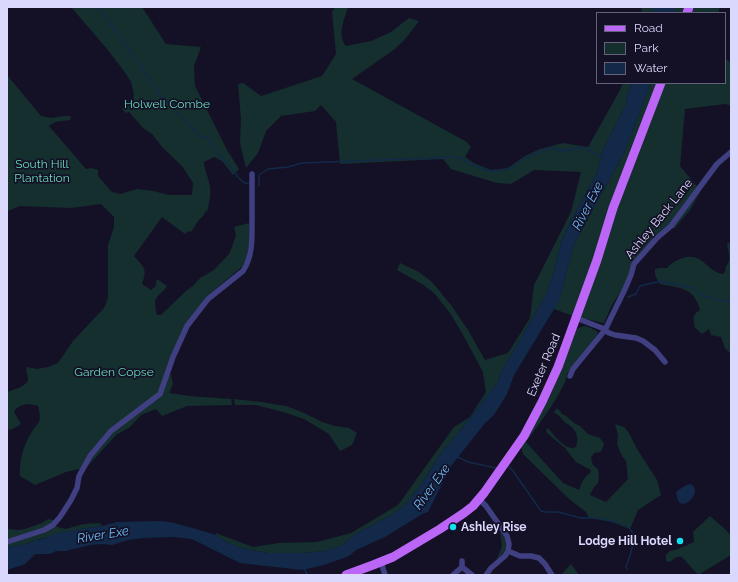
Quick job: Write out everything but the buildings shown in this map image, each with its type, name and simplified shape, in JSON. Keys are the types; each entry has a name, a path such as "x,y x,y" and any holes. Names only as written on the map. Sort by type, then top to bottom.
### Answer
{"main road":[{"name":"Exeter Road","path":"346,575 393,557 456,519 473,506 479,499 515,450 542,402 558,367 613,208 661,84"}],"street":[{"name":"Ashley Back Lane","path":"605,330 625,289 634,264 670,226 717,164 731,152"},
{"path":"7,542 44,530 53,525 60,517 77,488 79,476 90,456 112,431 160,394 187,326 208,299 243,271 247,266 252,241 252,174"},
{"path":"576,318 615,335 636,338 643,341 655,350 665,362"},
{"path":"570,376 573,369 605,330"},
{"path":"479,499 486,506 507,536 509,544 508,551 505,556 491,568 486,575"},
{"path":"508,551 520,556 539,558 554,574"},
{"path":"462,561 462,568"},
{"path":"381,562 385,575"},
{"path":"453,575 462,568"},
{"path":"462,568 472,575"}],"green space":[{"path":"71,7 142,7 166,44 201,47 194,66 195,86 227,150 239,169 233,175 222,161 214,157 204,162 210,190 210,200 207,212 205,211 204,215 191,232 188,231 185,234 162,217 134,256 143,266 145,271 142,284 151,290 156,286 157,279 167,286 155,300 157,315 161,315 200,278 214,270 229,254 236,235 234,227 249,223 249,244 244,265 206,297 187,322 165,372 171,375 173,384 169,393 231,399 232,405 187,406 162,416 156,409 141,415 130,427 116,435 87,467 66,472 35,485 20,476 20,470 21,458 25,446 40,420 38,406 28,404 22,405 16,409 14,412 21,424 7,430 7,392 26,384 28,379 26,370 27,367 37,369 58,363 73,341 104,308 108,298 108,245 114,227 114,217 101,204 71,208 20,206 8,211 7,213 7,75 41,116 52,118 71,116 70,120 55,122 49,126 86,169 91,168 98,170 98,176 112,192 120,194 137,189 169,195 192,195 193,183 182,166 163,148 152,134 143,128 129,112 126,113 122,109 133,102 134,94 131,82 107,49"},
{"path":"335,7 348,7 343,22 342,32 343,42 346,46 371,41 391,32 409,18 419,21 395,49 352,79 467,142 471,147 465,157 474,163 491,170 508,168 525,156 540,149 563,143 588,147 623,84 632,84 626,99 627,103 603,150 597,173 562,240 546,295 500,374 498,382 451,442 444,449 420,486 404,506 390,516 354,535 343,545 325,551 304,553 268,553 241,548 226,542 216,535 216,533 253,547 279,543 317,542 351,533 398,505 454,427 470,417 486,392 483,372 450,313 434,293 422,284 397,270 400,263 419,272 432,282 451,305 468,330 485,360 508,353 530,318 534,285 571,212 581,172 534,170 511,184 497,183 451,169 443,159 340,164 336,122 321,105 315,111 281,116 266,131 258,153 246,168 240,143 241,120 238,84 243,83 261,96 322,76 336,54 332,12"},
{"path":"642,7 654,7 652,12 641,12"},
{"path":"676,7 720,7 718,12 674,12"},
{"path":"726,59 731,63 731,106 726,104 685,109 680,166 700,192 690,210 674,229 671,226 634,264 631,275 612,305 604,323 576,317 554,309 560,297 574,244 624,153 651,84 726,84"},
{"path":"731,242 731,354 725,348 721,337 711,335 709,329 702,334 695,328 694,317 700,310 694,297 690,293 680,288 660,284 656,277 655,269 667,268 675,261 688,257 694,257 704,262 712,270 723,274 729,261 727,244"},
{"path":"585,326 598,332 597,335 567,374 555,401 526,442 563,483 579,490 586,476 591,471 576,462 565,448 547,433 546,430 548,428 564,445 572,448 576,447 576,433 572,427 554,413 557,408 562,414 580,426 588,434 600,438 604,444 601,452 594,453 591,458 593,465 598,469 598,483 590,495 606,502 628,479 626,461 617,444 618,435 615,424 624,427 657,480 661,495 638,510 630,529 612,522 589,518 586,512 569,499 523,454 521,446 545,406 577,329"},
{"path":"234,399 286,406 322,422 349,428 357,433 352,445 340,451 329,434 304,419 256,405 235,405"},
{"path":"710,516 731,536 731,555 698,575 682,557 677,557 670,562 666,561 666,555 670,551 694,542 693,532"},
{"path":"48,519 53,520 55,526 65,529 84,524 100,523 102,526 81,529 36,540 20,546 17,545 7,548 7,530 25,529 42,523"},
{"path":"500,531 505,539 506,546 504,552 497,559 502,546"},
{"path":"571,564 579,575 560,575 562,574"}],"water":[{"path":"654,7 676,7 674,12 652,12"},
{"name":"River Exe","path":"632,84 651,84 624,153 574,244 559,301 514,375 507,394 494,415 485,423 451,466 428,512 422,514 385,537 356,550 349,556 324,565 302,570 240,563 192,539 173,537 143,538 128,540 112,545 90,545 66,551 56,551 50,554 36,554 25,564 7,570 7,548 17,545 20,546 58,533 117,522 162,521 174,523 216,535 226,542 241,548 267,553 304,553 325,551 343,545 354,535 390,516 404,506 420,486 444,449 498,382 500,374 546,295 562,240 597,173 603,150 627,103 626,99"},
{"path":"690,484 694,487 694,494 689,501 682,504 678,501 676,493 682,487"}],"waterway":[{"path":"98,7 161,96 201,137 208,138 218,153 238,177 243,182 249,184"},
{"path":"258,186 259,175 268,169 288,167 302,163 457,157 485,170 491,171 504,170 515,166 525,158 550,148 567,151 583,147 603,158"},
{"path":"628,297 636,294 640,286 661,281 692,288 703,296 724,301 731,301"},
{"path":"458,457 468,462 496,468"},
{"path":"509,467 541,511 558,512 581,518 600,518 621,524"},
{"path":"625,525 630,529 633,537 632,548 626,567 627,569"},
{"path":"304,567 307,575"}],"place":[{"name":"Ashley Rise","path":"453,527"},
{"name":"Lodge Hill Hotel","path":"680,541"}],"park label":[{"name":"Holwell Combe","path":"167,104"},
{"name":"South Hill Plantation","path":"42,171"},
{"name":"Garden Copse","path":"114,372"}]}
